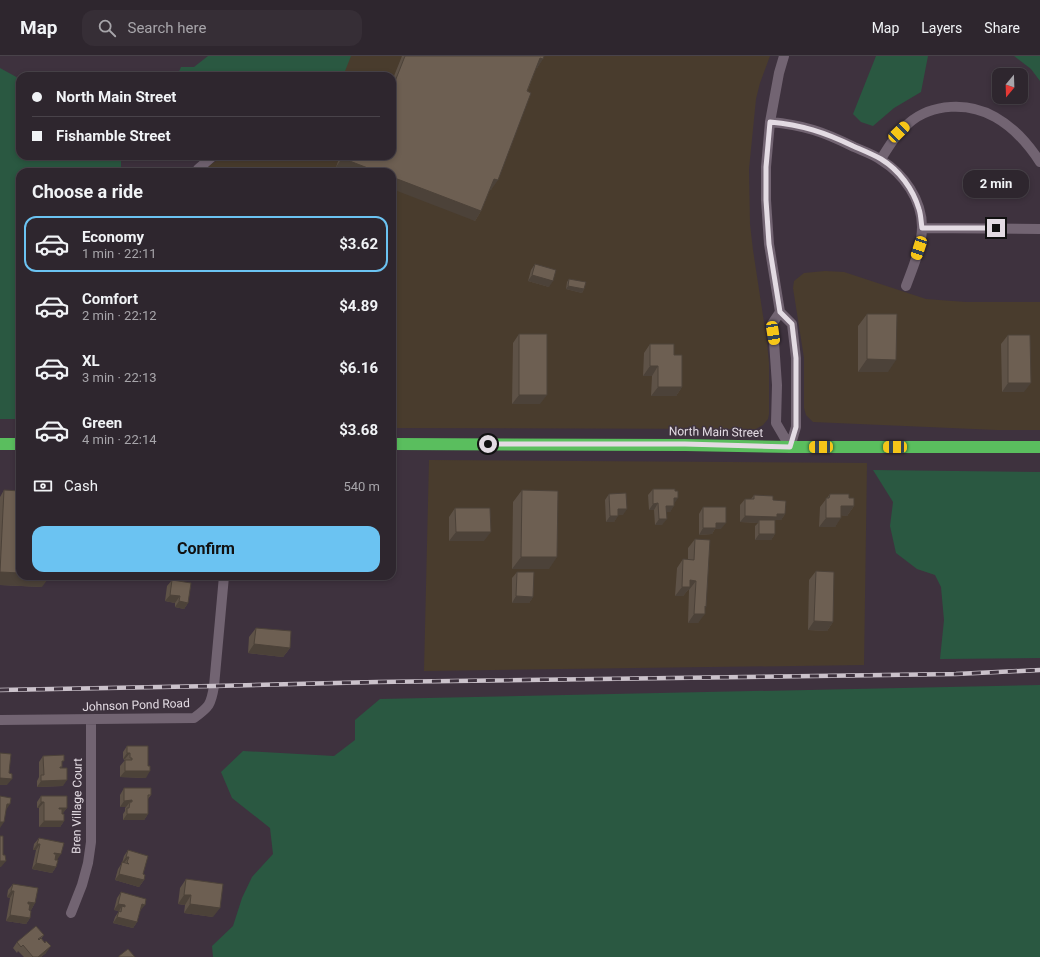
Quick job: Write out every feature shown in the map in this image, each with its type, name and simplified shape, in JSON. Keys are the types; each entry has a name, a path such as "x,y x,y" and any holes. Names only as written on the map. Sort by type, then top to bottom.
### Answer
{"highway":[{"path":"0,444 16,444"},
{"name":"North Main Street","path":"396,444 685,444 790,447 1040,447"}],"street":[{"path":"784,56 779,73 770,122 766,167 766,200 769,244 780,312 792,324 796,358 796,427 790,447"},
{"path":"881,159 909,122 930,111 954,107 967,107 994,116 1005,124 1031,149 1040,162"},
{"path":"770,122 792,124 832,136 881,159 895,170 905,182 913,194 920,210 922,228 919,248 906,286"},
{"path":"199,168 208,160"},
{"path":"922,228 1040,229"},
{"path":"780,312 772,324 777,385 776,423 790,447"},
{"name":"Johnson Pond Road","path":"0,720 194,718 211,702 214,686 224,580"},
{"name":"Bren Village Court","path":"71,913 82,885 88,863 91,842 91,720"}],"shaded area":[{"path":"268,56 770,56 756,99 749,169 750,224 769,363 768,419 763,425 756,429 396,428 396,168 207,168 218,160 396,160 396,72 262,72"},
{"path":"825,271 844,272 926,299 966,302 1040,302 1040,430 997,430 813,422 806,415 804,408 804,358 793,288 794,281 804,273"},
{"path":"429,460 867,463 864,665 424,671"}],"green space":[{"path":"208,56 351,56 345,72 179,72 181,67 194,67"},
{"path":"876,56 928,56 921,92 894,108 873,126 861,122 853,114"},
{"path":"1014,56 1040,56 1040,81 1031,69"},
{"path":"0,68 16,77 16,160 121,160 121,168 16,168 16,419 0,419"},
{"path":"873,470 1040,472 1040,658 940,659 944,620 941,587 935,575 917,569 896,553 890,526 893,502"},
{"path":"1040,685 1040,957 213,957 212,946 233,926 242,898 252,877 273,854 270,828 232,798 221,772 243,751 334,756 355,740 355,720 380,699"}],"building":[{"path":"405,56 544,56 543,59 540,58 527,91 531,93 498,180 494,179 481,211 396,179 396,168 368,168 347,160 396,160 396,79"},
{"path":"535,264 556,270 553,281 532,275"},
{"path":"569,279 586,282 584,289 568,286"},
{"path":"867,314 897,314 896,360 867,359"},
{"path":"519,334 547,334 547,395 519,395"},
{"path":"1008,335 1030,335 1031,383 1008,383"},
{"path":"650,344 674,344 674,355 682,355 682,387 658,387 658,366 650,366"},
{"path":"653,489 675,489 675,491 678,491 678,498 674,498 674,506 666,506 667,519 659,519 658,503 653,504"},
{"path":"4,490 16,491 16,573 0,572"},
{"path":"522,490 558,491 557,557 521,557"},
{"path":"626,493 627,509 618,509 618,516 610,516 609,494"},
{"path":"830,494 849,494 849,498 854,498 854,506 841,506 841,518 826,518 826,498 829,498"},
{"path":"754,495 773,496 773,500 786,501 785,514 777,514 777,517 745,516 745,499 754,499"},
{"path":"703,507 726,507 726,523 716,523 716,528 703,528"},
{"path":"455,508 490,508 491,532 456,532"},
{"path":"759,520 775,520 775,534 759,534"},
{"path":"695,539 710,540 705,614 694,614 696,581 690,580 690,587 682,587 683,559 694,560"},
{"path":"816,571 834,572 833,622 814,621"},
{"path":"517,572 534,572 533,597 516,596"},
{"path":"172,580 191,583 188,603 179,601 180,596 170,595"},
{"path":"256,628 291,631 290,648 254,644"},
{"path":"127,746 148,746 148,766 150,766 150,771 125,771 125,760 132,760 132,758 130,758 130,753 127,753"},
{"path":"0,753 11,754 9,773 12,774 12,779 0,778"},
{"path":"64,755 64,761 62,761 62,767 60,768 67,768 67,780 41,781 41,775 44,775 43,756"},
{"path":"124,788 151,788 151,795 148,795 148,814 127,814 127,808 129,808 132,800 124,801"},
{"path":"0,796 11,798 10,804 7,804 4,822 0,822"},
{"path":"41,796 67,796 67,808 59,808 62,809 62,814 64,814 64,821 44,821 44,802 41,802"},
{"path":"0,836 3,836 3,855 5,855 6,861 0,861"},
{"path":"39,838 64,843 61,854 54,853 56,854 55,860 58,860 56,867 36,863 40,844 37,844"},
{"path":"128,850 148,856 143,874 145,875 144,880 119,874 122,862 129,864 127,862 129,857 126,857"},
{"path":"186,879 223,884 220,908 190,904 191,895 184,895"},
{"path":"13,884 38,888 35,903 28,902 28,904 30,904 29,910 31,911 30,918 10,915 14,891 11,891"},
{"path":"121,892 146,899 145,905 142,904 137,922 117,917 119,911 121,912 122,906 125,907 125,905 118,904"},
{"path":"36,926 44,935 38,939 39,940 41,938 45,943 46,941 51,946 38,957 33,957 23,945 21,947 17,942"},
{"path":"128,949 135,957 119,957 119,956"}],"railway":[{"path":"0,690 377,682 956,674 1040,670"}],"route":[{"path":"488,444 685,444 790,447 796,427 796,358 792,324 780,312 769,244 766,200 766,167 770,122 792,124 812,129 832,136 881,159 895,170 913,194 920,210 922,228 996,228"}]}
